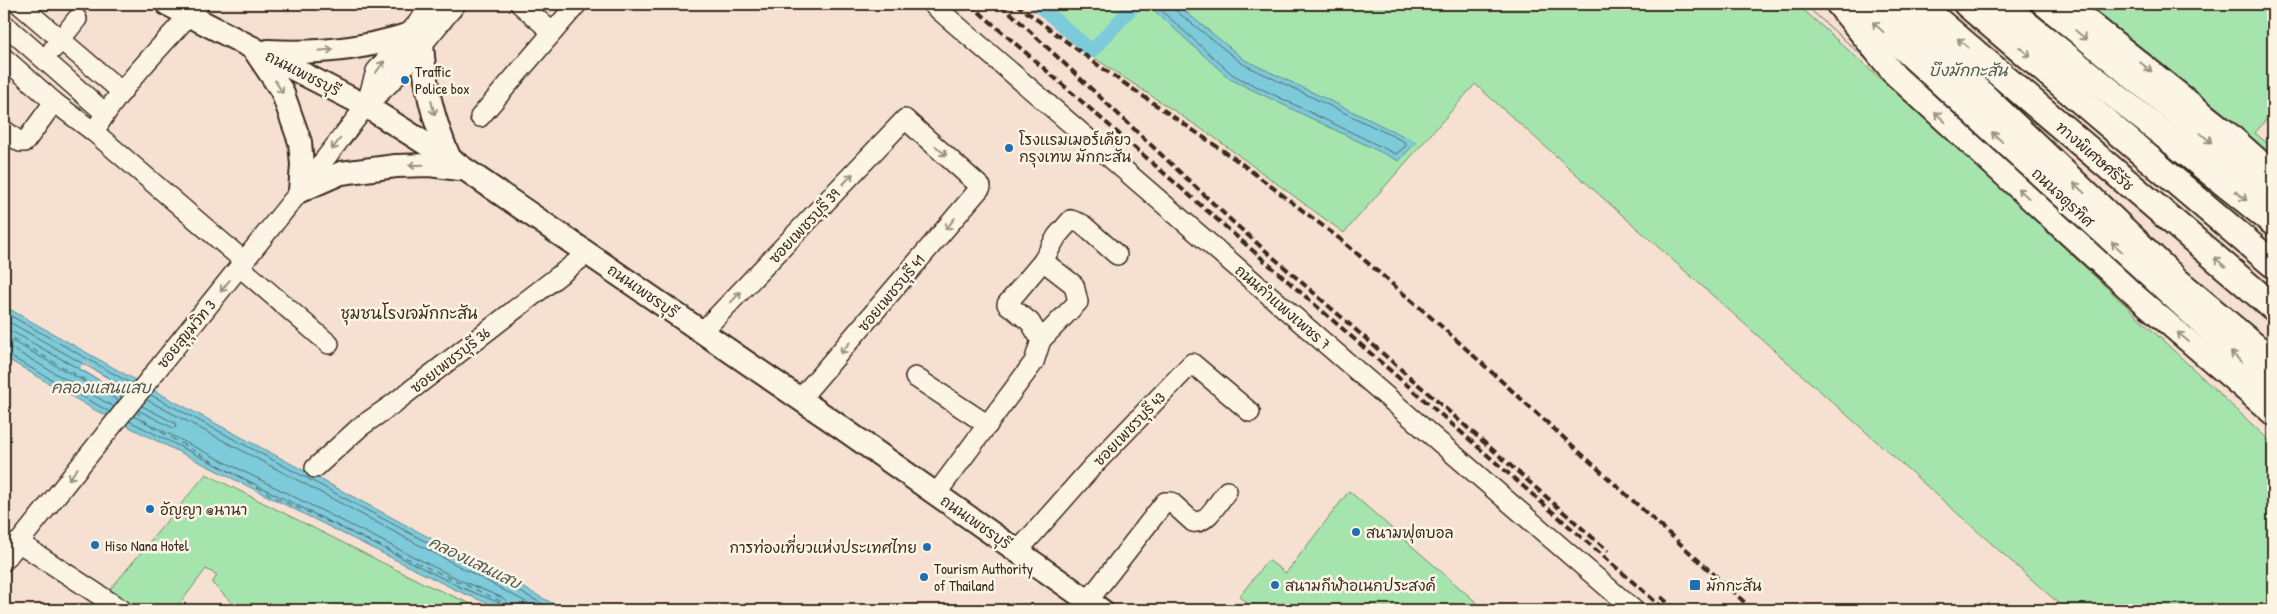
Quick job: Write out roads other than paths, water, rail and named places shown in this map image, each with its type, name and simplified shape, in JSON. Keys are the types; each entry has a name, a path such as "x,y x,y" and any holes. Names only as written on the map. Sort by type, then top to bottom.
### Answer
{"highway":[{"path":"1887,4 2178,282 2273,362"},
{"name":"ทางพิเศษศรีรัช","path":"1918,4 2268,304"},
{"path":"1967,4 2273,264"},
{"path":"2000,4 2273,222"}],"main road":[{"name":"ถนนเพชรบุรี","path":"167,4 194,9 256,49 366,106 457,164 936,494 1095,606"},
{"path":"1837,4 1895,76 2136,296 2273,414"},
{"name":"ถนนจตุรทิศ","path":"1853,4 2273,389"},
{"path":"2043,4 2273,194"},
{"path":"2076,6 2273,173"},
{"path":"414,39 440,136 457,164 378,168 341,173 300,191 302,165 300,142 282,91 256,49 292,53 352,48 414,39"}],"street":[{"path":"19,4 122,92"},
{"path":"414,39 434,4"},
{"path":"366,106 376,71 456,4"},
{"path":"520,4 552,32"},
{"path":"480,117 576,4"},
{"name":"ถนนกำแพงเพชร 7","path":"932,4 1634,610"},
{"path":"94,132 105,112 194,9"},
{"path":"45,59 77,19"},
{"path":"4,24 105,112"},
{"path":"4,58 54,102 94,132 329,344"},
{"path":"4,130 20,142 25,142 54,102"},
{"name":"ซอยสุขุมวิท 3","path":"4,560 170,355 366,106"},
{"name":"ซอยเพชรบุรี 39","path":"702,332 905,119 982,187"},
{"name":"ซอยเพชรบุรี 41","path":"800,400 982,187"},
{"path":"1041,340 1030,322 1007,304 1043,262 1057,236 1071,220 1082,224 1117,255"},
{"name":"ซอยเพชรบุรี 36","path":"315,468 360,427 401,398 588,253"},
{"path":"936,494 1034,362 1041,340 1078,302 1074,285 1043,262"},
{"name":"ซอยเพชรบุรี 43","path":"1018,551 1092,467 1192,363 1250,412"},
{"path":"915,377 988,425"},
{"path":"1095,606 1165,502 1171,502 1193,522 1197,523 1204,520 1227,491"},
{"path":"18,542 122,610"}],"water":[{"path":"1147,4 1176,4 1245,60 1416,142 1399,161 1230,79"},
{"name":"คลองแสนแสบ","path":"4,306 153,390 565,610 504,610 458,591 93,409 4,357"}],"waterway":[{"path":"1037,4 1092,51 1135,4"}],"railway":[{"path":"970,4 1665,610"},
{"path":"1001,4 1234,223 1608,551"},
{"path":"1016,4 1102,68 1238,161 1340,239 1441,326 1753,610"},
{"path":"1661,597 1676,610"}],"place":[{"name":"Traffic Police box","path":"405,80"},
{"name":"โรงแรมเมอร์เคียว กรุงเทพ มักกะสัน","path":"1009,148"},
{"name":"อัญญา @นานา","path":"150,509"},
{"name":"สนามฟุตบอล","path":"1356,532"},
{"name":"Hiso Nana Hotel","path":"95,545"},
{"name":"การท่องเที่ยวแห่งประเทศไทย","path":"927,547"},
{"name":"Tourism Authority of Thailand","path":"924,577"},
{"name":"สนามกีฬาอเนกประสงค์","path":"1275,585"},
{"name":"มักกะสัน","path":"1695,585"}],"district":[{"name":"ชุมชนโรงเจมักกะสัน","path":"409,313"}],"water label":[{"name":"บึงมักกะสัน","path":"1968,70"}]}
